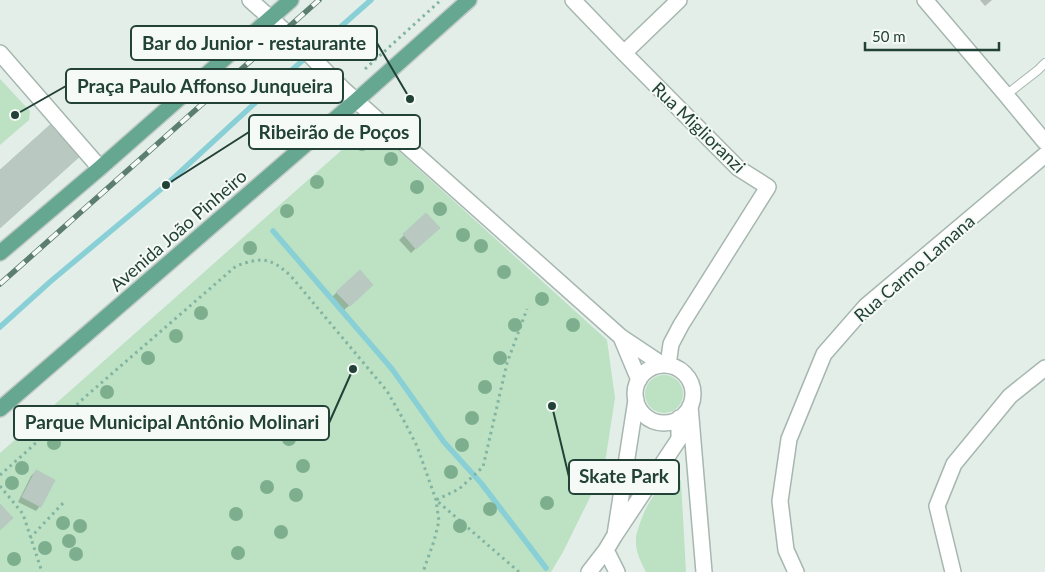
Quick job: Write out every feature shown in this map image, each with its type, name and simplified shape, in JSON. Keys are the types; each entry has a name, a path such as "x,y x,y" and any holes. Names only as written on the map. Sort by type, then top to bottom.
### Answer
{"main road":[{"path":"0,253 291,0"},
{"name":"Avenida João Pinheiro","path":"0,409 469,0"}],"street":[{"path":"250,0 296,41 356,100 621,337 666,365 677,368 684,373 692,388 690,406 704,572"},
{"name":"Rua Miglioranzi","path":"573,0 738,168 768,186 681,325 671,344 666,365"},
{"path":"624,53 679,0"},
{"path":"925,0 1045,142"},
{"path":"0,53 100,168"},
{"name":"Rua Carmo Lamana","path":"796,572 786,550 780,501 789,439 824,354 866,306 1045,155"},
{"path":"621,337 639,380"},
{"path":"615,535 636,400 636,386 645,372 653,367 666,365"},
{"path":"953,572 936,506 954,464 1010,396 1045,368"},
{"path":"636,400 639,408 645,415 652,420 661,422 670,422 679,418 690,406"},
{"path":"590,572 679,439 679,418"},
{"path":"606,550 617,572"}],"lane":[{"path":"1006,95 1045,63"}],"path":[{"path":"0,475 114,372 236,266 254,260 268,261 278,264 290,275 387,391 403,419 416,446 436,500 439,520 423,572"},
{"path":"436,500 460,489 483,467 507,363 527,308"},
{"path":"0,486 23,514 42,572"},
{"path":"436,500 519,572"},
{"path":"30,538 65,501"}],"green space":[{"path":"0,79 30,111 29,120 0,145"},
{"path":"370,125 607,340 615,398 604,469 563,552 551,572 0,572 0,453"},
{"path":"664,375 678,380 683,394 678,408 664,413 650,408 645,394 650,380"},
{"path":"677,477 681,481 686,572 646,572 636,547 636,536 639,526 653,497 663,486"}],"building":[{"path":"50,125 79,157 0,228 0,170"},
{"path":"426,213 440,228 416,249 403,234"},
{"path":"360,270 373,285 350,306 336,292"},
{"path":"36,470 55,480 41,507 22,497"},
{"path":"0,504 13,518 0,530"}],"waterway":[{"path":"0,327 51,281 166,185 371,0"},
{"path":"273,231 392,369 444,442 481,483 546,568"}],"railway":[{"path":"0,284 319,0"}],"place":[{"name":"Bar do Junior - restaurante","path":"410,99"},
{"name":"Praça Paulo Affonso Junqueira","path":"15,115"},
{"name":"Ribeirão de Poços","path":"166,185"},
{"name":"Parque Municipal Antônio Molinari","path":"353,369"},
{"name":"Skate Park","path":"552,406"}]}
